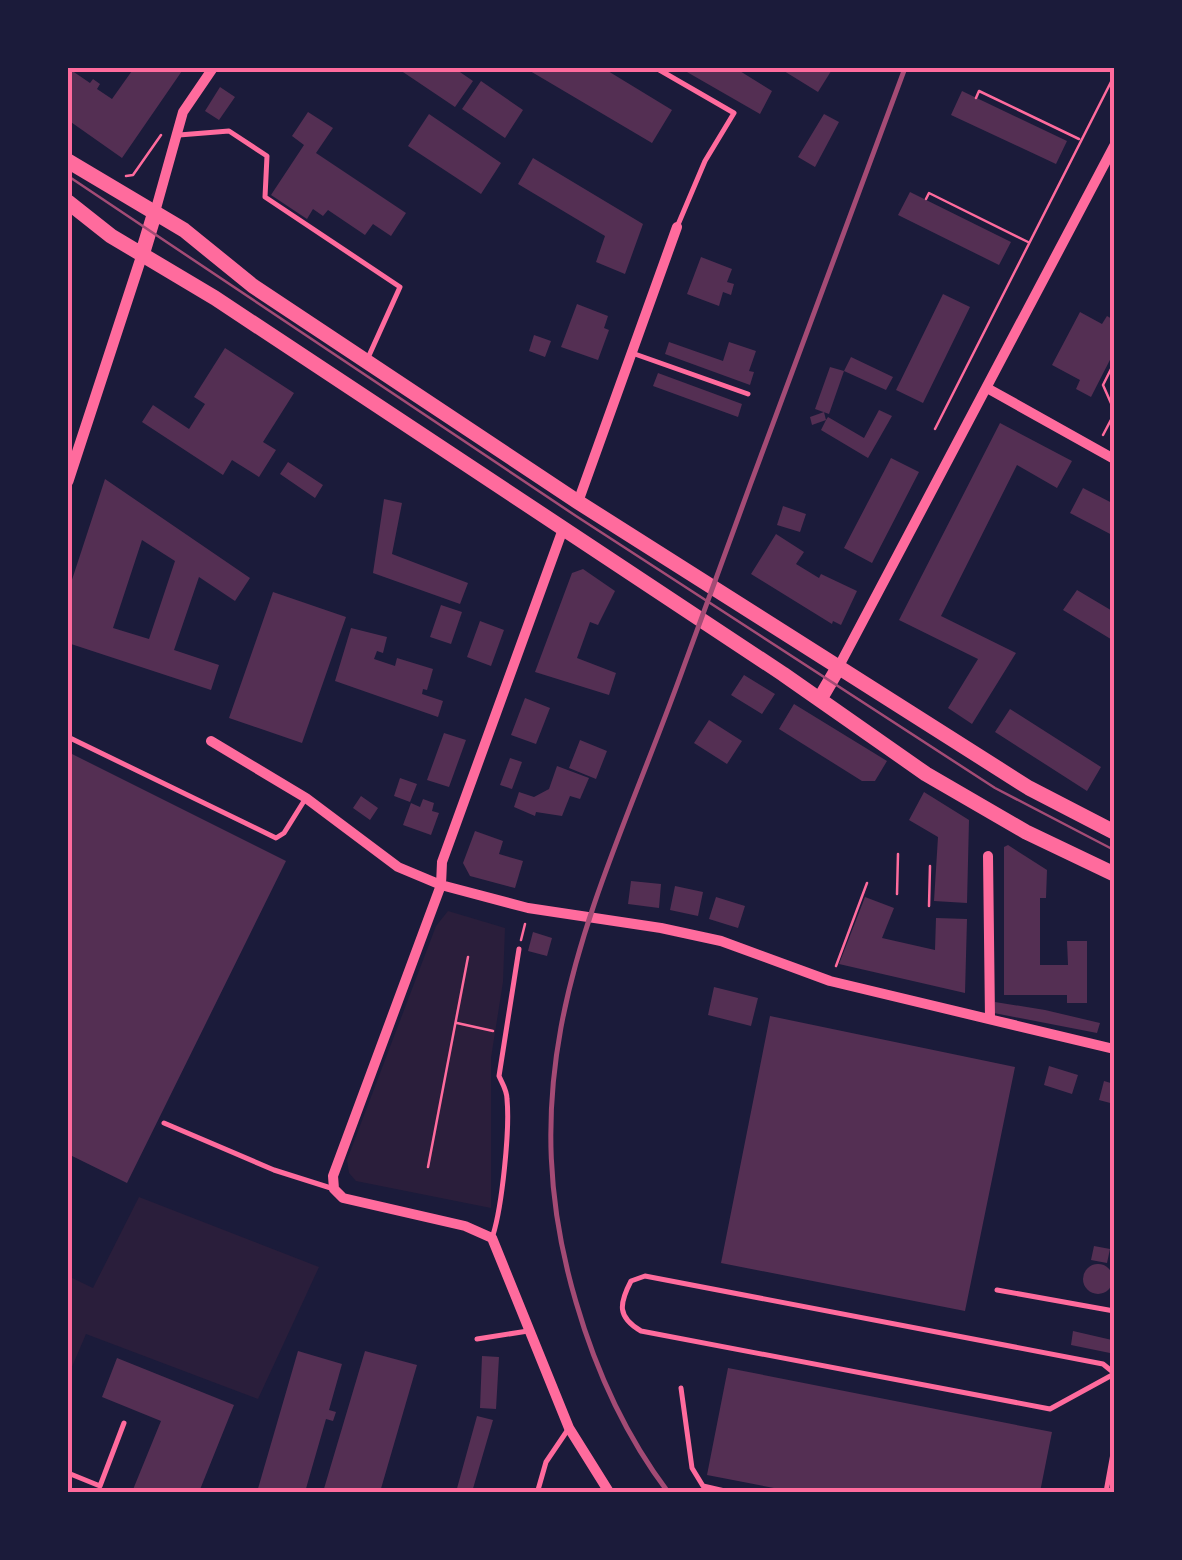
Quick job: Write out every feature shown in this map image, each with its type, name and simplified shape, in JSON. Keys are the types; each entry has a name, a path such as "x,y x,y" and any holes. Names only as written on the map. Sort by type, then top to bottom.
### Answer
{"main road":[{"path":"68,161 184,230 253,286 578,502 1029,788 1114,832"},
{"path":"68,202 142,255 215,298 926,774 992,814 1114,874"},
{"path":"142,255 155,212"},
{"path":"820,700 838,668"}],"street":[{"path":"155,212 183,112 213,68"},
{"path":"838,668 1114,146"},
{"path":"578,502 677,227"},
{"path":"68,481 142,255"},
{"path":"987,388 1114,459"},
{"path":"563,529 442,862 441,884 333,1176 334,1188 344,1198 465,1226 492,1238 568,1428 609,1492"},
{"path":"211,741 306,798 398,867 441,884 528,908 722,941 830,982 1114,1049"},
{"path":"988,856 990,1018"}],"lane":[{"path":"656,68 734,114 705,161 677,227"},
{"path":"177,136 229,131 267,156 265,197 400,287 366,363"},
{"path":"631,353 748,394"},
{"path":"68,737 276,838 284,833 306,798"},
{"path":"492,1238 498,1216 507,1110 506,1090 499,1076 519,949"},
{"path":"164,1124 274,1170 334,1188"},
{"path":"645,1276 1103,1364 1114,1373 1050,1409 642,1331 627,1322 622,1308 631,1281 645,1276"},
{"path":"997,1290 1114,1311"},
{"path":"477,1339 528,1330"},
{"path":"681,1388 692,1468 703,1486 730,1492"},
{"path":"68,1473 100,1486 124,1424"},
{"path":"538,1490 546,1462 568,1428"},
{"path":"1106,1492 1114,1448"}],"path":[{"path":"934,429 1114,76"},
{"path":"976,98 979,91 1081,140"},
{"path":"1010,114 1013,108"},
{"path":"1043,129 1046,123"},
{"path":"120,177 133,175 165,129"},
{"path":"926,200 929,193 1029,243"},
{"path":"960,216 963,210"},
{"path":"995,234 998,228"},
{"path":"1095,448 1114,412 1103,385 1114,362"},
{"path":"897,894 898,854"},
{"path":"929,906 930,866"},
{"path":"830,982 867,883"},
{"path":"519,949 528,908"},
{"path":"428,1167 468,957"},
{"path":"456,1023 504,1033"}],"shaded area":[{"path":"448,911 505,928 503,982 491,1058 491,1208 356,1181 349,1173 347,1160 436,926"},
{"path":"139,1197 319,1267 258,1399 86,1334 68,1376 68,1276 93,1288"}],"building":[{"path":"68,68 90,83 93,79 100,84 97,89 112,99 134,68 184,68 122,158 68,120"},
{"path":"397,68 454,68 473,81 455,107"},
{"path":"525,68 603,68 672,110 652,143"},
{"path":"680,68 735,68 772,91 760,114"},
{"path":"833,68 818,92 784,71"},
{"path":"481,81 523,110 505,138 462,109"},
{"path":"220,87 235,97 219,120 205,111"},
{"path":"962,91 1067,141 1056,164 951,115"},
{"path":"308,112 333,128 316,153 406,213 391,236 373,224 365,235 328,210 323,216 313,209 307,219 271,195 304,145 292,136"},
{"path":"429,114 501,163 481,194 408,146"},
{"path":"824,114 839,122 815,167 798,157"},
{"path":"533,158 643,224 625,274 596,262 605,236 518,184"},
{"path":"910,192 1011,242 999,265 898,215"},
{"path":"701,257 732,269 727,282 734,284 731,295 723,292 719,306 687,294"},
{"path":"943,294 970,307 923,403 896,390"},
{"path":"577,304 608,316 604,328 609,330 598,360 561,347"},
{"path":"1080,312 1102,324 1107,316 1114,320 1114,352 1091,397 1076,389 1080,380 1052,365"},
{"path":"534,335 551,341 545,357 529,351"},
{"path":"669,342 723,361 729,342 756,351 749,371 754,372 750,385 665,354"},
{"path":"225,348 294,393 263,442 276,450 259,477 232,460 223,475 142,422 153,405 189,429 205,404 194,397"},
{"path":"851,357 893,377 886,390 844,371"},
{"path":"830,367 844,371 829,414 815,409"},
{"path":"658,373 742,404 738,417 653,386"},
{"path":"879,410 892,416 868,458 821,430 828,417 864,438"},
{"path":"824,412 826,420 812,425 810,417"},
{"path":"1000,423 1072,461 1057,488 1017,465 941,616 1016,653 972,724 948,708 978,659 899,620"},
{"path":"891,458 919,472 872,563 844,548"},
{"path":"288,462 323,485 315,498 280,474"},
{"path":"105,479 250,578 235,601 199,577 174,650 219,665 211,690 68,643 68,592","holes":["142,540 175,561 149,639 113,628"]},
{"path":"1083,488 1114,504 1114,536 1070,513"},
{"path":"384,499 402,503 392,554 468,583 460,604 373,573"},
{"path":"783,506 806,514 800,532 777,525"},
{"path":"776,534 804,552 796,564 819,578 821,574 857,591 841,625 833,621 832,624 751,574"},
{"path":"583,569 615,591 598,625 590,622 577,658 616,673 609,695 535,672 572,573"},
{"path":"1077,590 1114,612 1114,641 1063,610"},
{"path":"273,592 346,617 302,743 229,718"},
{"path":"441,605 462,612 451,644 430,637"},
{"path":"480,621 504,630 491,666 467,657"},
{"path":"351,628 387,637 383,653 377,651 374,659 395,666 397,658 433,669 422,694 443,701 438,717 335,681"},
{"path":"744,675 775,694 762,714 731,695"},
{"path":"525,698 550,708 536,744 511,735"},
{"path":"794,704 887,761 875,781 862,781 779,729"},
{"path":"1010,709 1101,767 1087,791 995,732"},
{"path":"709,720 742,741 727,764 694,743"},
{"path":"444,733 466,740 449,787 427,780"},
{"path":"580,740 607,751 596,779 569,768"},
{"path":"68,752 286,861 127,1183 68,1154"},
{"path":"510,758 522,762 512,789 500,785"},
{"path":"557,766 589,778 580,799 570,796 562,816 536,812 535,816 514,807 519,792 534,797 549,789"},
{"path":"400,778 417,784 410,802 394,796"},
{"path":"924,792 969,820 967,903 934,901 938,837 909,820"},
{"path":"361,796 378,808 370,820 353,808"},
{"path":"423,799 434,803 432,811 439,813 431,835 403,825 411,803 420,807"},
{"path":"475,831 503,841 499,854 523,861 515,888 470,876 463,863"},
{"path":"1008,845 1047,870 1046,898 1040,898 1040,965 1068,965 1067,941 1087,941 1087,1003 1067,1003 1067,995 1004,995 1004,847"},
{"path":"631,881 661,884 659,908 628,904"},
{"path":"675,886 703,892 698,916 670,910"},
{"path":"716,897 745,906 738,928 709,919"},
{"path":"865,897 894,908 882,938 935,950 936,918 967,919 965,993 839,964"},
{"path":"533,932 552,938 547,956 528,951"},
{"path":"714,987 758,998 751,1026 708,1015"},
{"path":"995,1002 1100,1023 1097,1033 994,1013"},
{"path":"770,1016 1015,1067 965,1311 721,1263"},
{"path":"1049,1066 1078,1075 1072,1094 1044,1085"},
{"path":"1104,1081 1114,1084 1114,1104 1099,1100"},
{"path":"1094,1246 1110,1249 1107,1263 1091,1260"},
{"path":"1098,1264 1108,1269 1113,1279 1108,1289 1098,1294 1088,1289 1083,1279 1088,1269"},
{"path":"1073,1331 1112,1340 1110,1353 1071,1345"},
{"path":"298,1351 342,1364 329,1410 336,1412 333,1421 326,1419 305,1492 257,1492"},
{"path":"365,1351 417,1365 380,1492 323,1492"},
{"path":"482,1356 499,1357 496,1409 480,1408"},
{"path":"117,1358 234,1405 199,1492 132,1492 161,1421 102,1397"},
{"path":"728,1368 1052,1432 1040,1492 795,1492 707,1475"},
{"path":"477,1416 493,1420 472,1492 456,1492"}],"tram line":[{"path":"68,176 576,516 995,788 1114,850"}],"railway":[{"path":"668,1492 613,1402 576,1302 556,1213 551,1130 557,1051 573,975 595,900 905,68"}]}
